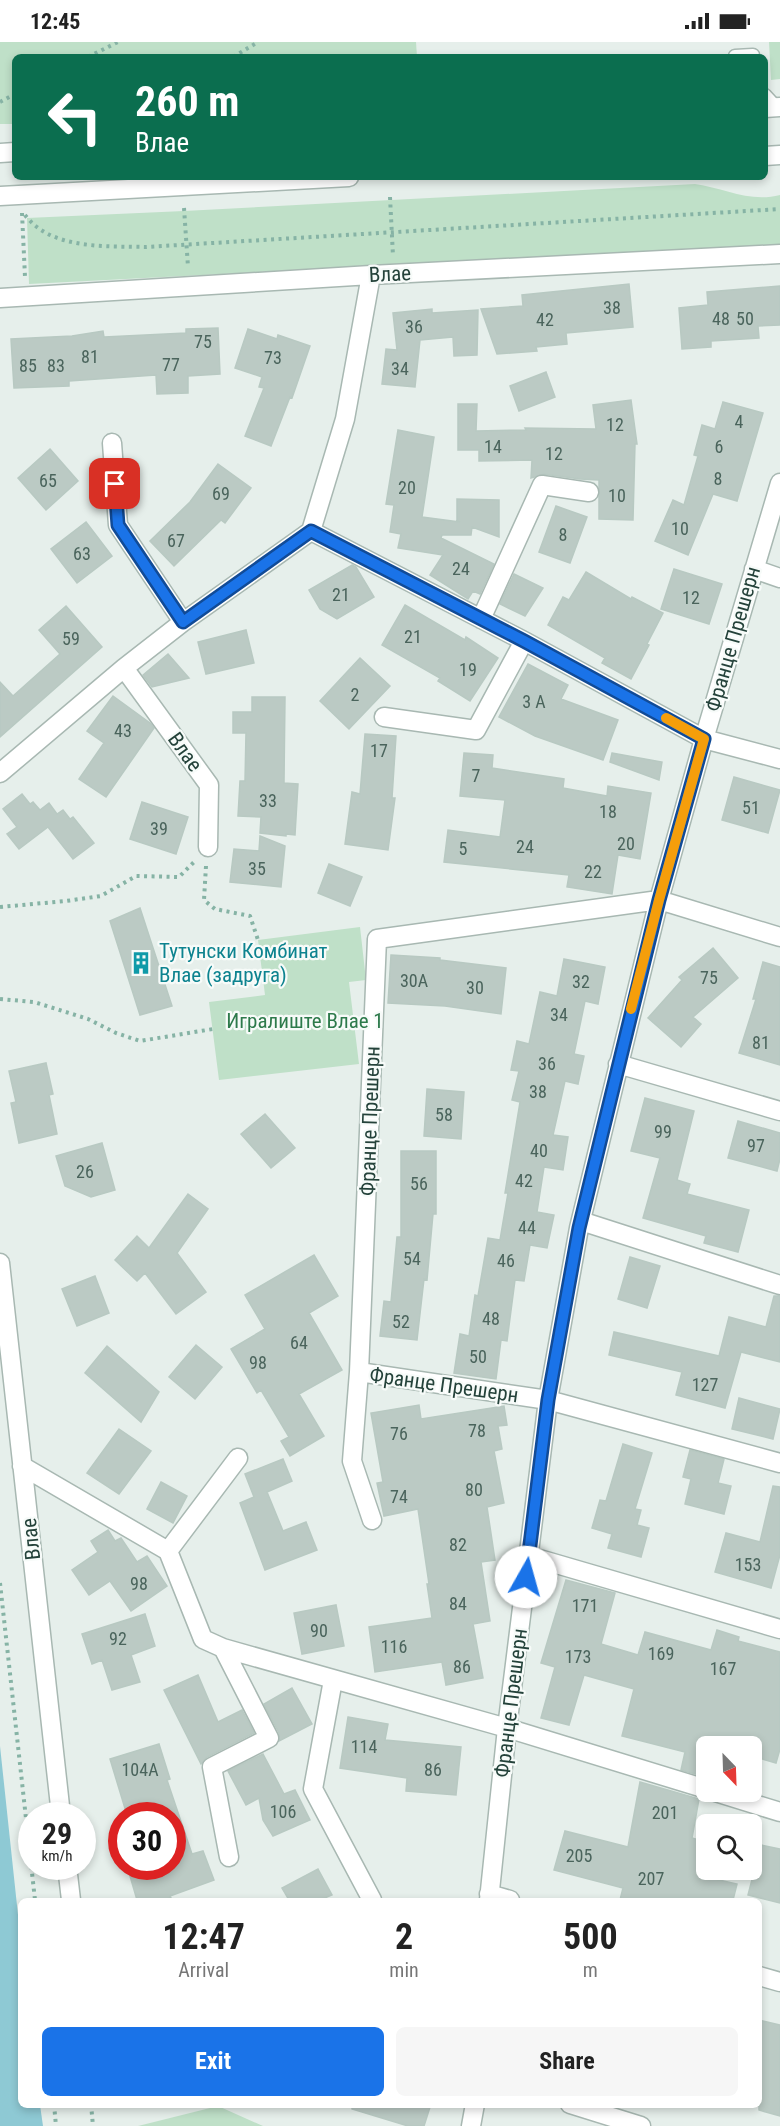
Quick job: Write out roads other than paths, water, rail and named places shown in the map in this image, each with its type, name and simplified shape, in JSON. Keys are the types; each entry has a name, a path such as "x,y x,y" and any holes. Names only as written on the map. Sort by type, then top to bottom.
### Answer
{"street":[{"path":"0,196 294,180"},
{"name":"Влае","path":"0,298 371,275 780,254"},
{"path":"0,773 124,668 183,622 311,531 345,419 371,275"},
{"path":"112,444 118,525 183,622"},
{"name":"Францe Прешерн","path":"489,1897 507,1728 548,1400 581,1221 659,900 780,483"},
{"path":"481,619 542,485 589,492"},
{"path":"311,531 524,641 704,739 780,759"},
{"path":"754,569 780,578"},
{"path":"384,717 476,730 524,641"},
{"name":"Влае","path":"124,668 208,784 208,847"},
{"name":"Францe Прешерн","path":"359,1372 377,939 659,900 780,937"},
{"path":"618,1064 780,1111"},
{"path":"581,1221 780,1284"},
{"name":"Влае","path":"0,1263 60,1802"},
{"name":"Франце Прешерн","path":"372,1520 352,1461 359,1372 548,1400 780,1463"},
{"path":"168,1551 238,1458"},
{"path":"22,1466 168,1551 204,1639 223,1648 507,1728 696,1786"},
{"path":"529,1556 780,1629"},
{"path":"223,1648 269,1738 212,1767 229,1857"},
{"path":"333,1680 313,1789 371,1898"},
{"path":"748,1802 780,1812"},
{"path":"69,1880 71,1898"},
{"path":"762,1977 780,1982"},
{"path":"471,2126 474,2108"},
{"path":"583,2108 641,2126"}],"water":[{"path":"0,1746 18,1915 18,2108 40,2108 43,2126 0,2126"}],"place":[{"name":"Тутунски Комбинат Влае (задруга)","path":"141,963"}],"park label":[{"name":"Игралиште Влае 1","path":"305,1021"}]}
